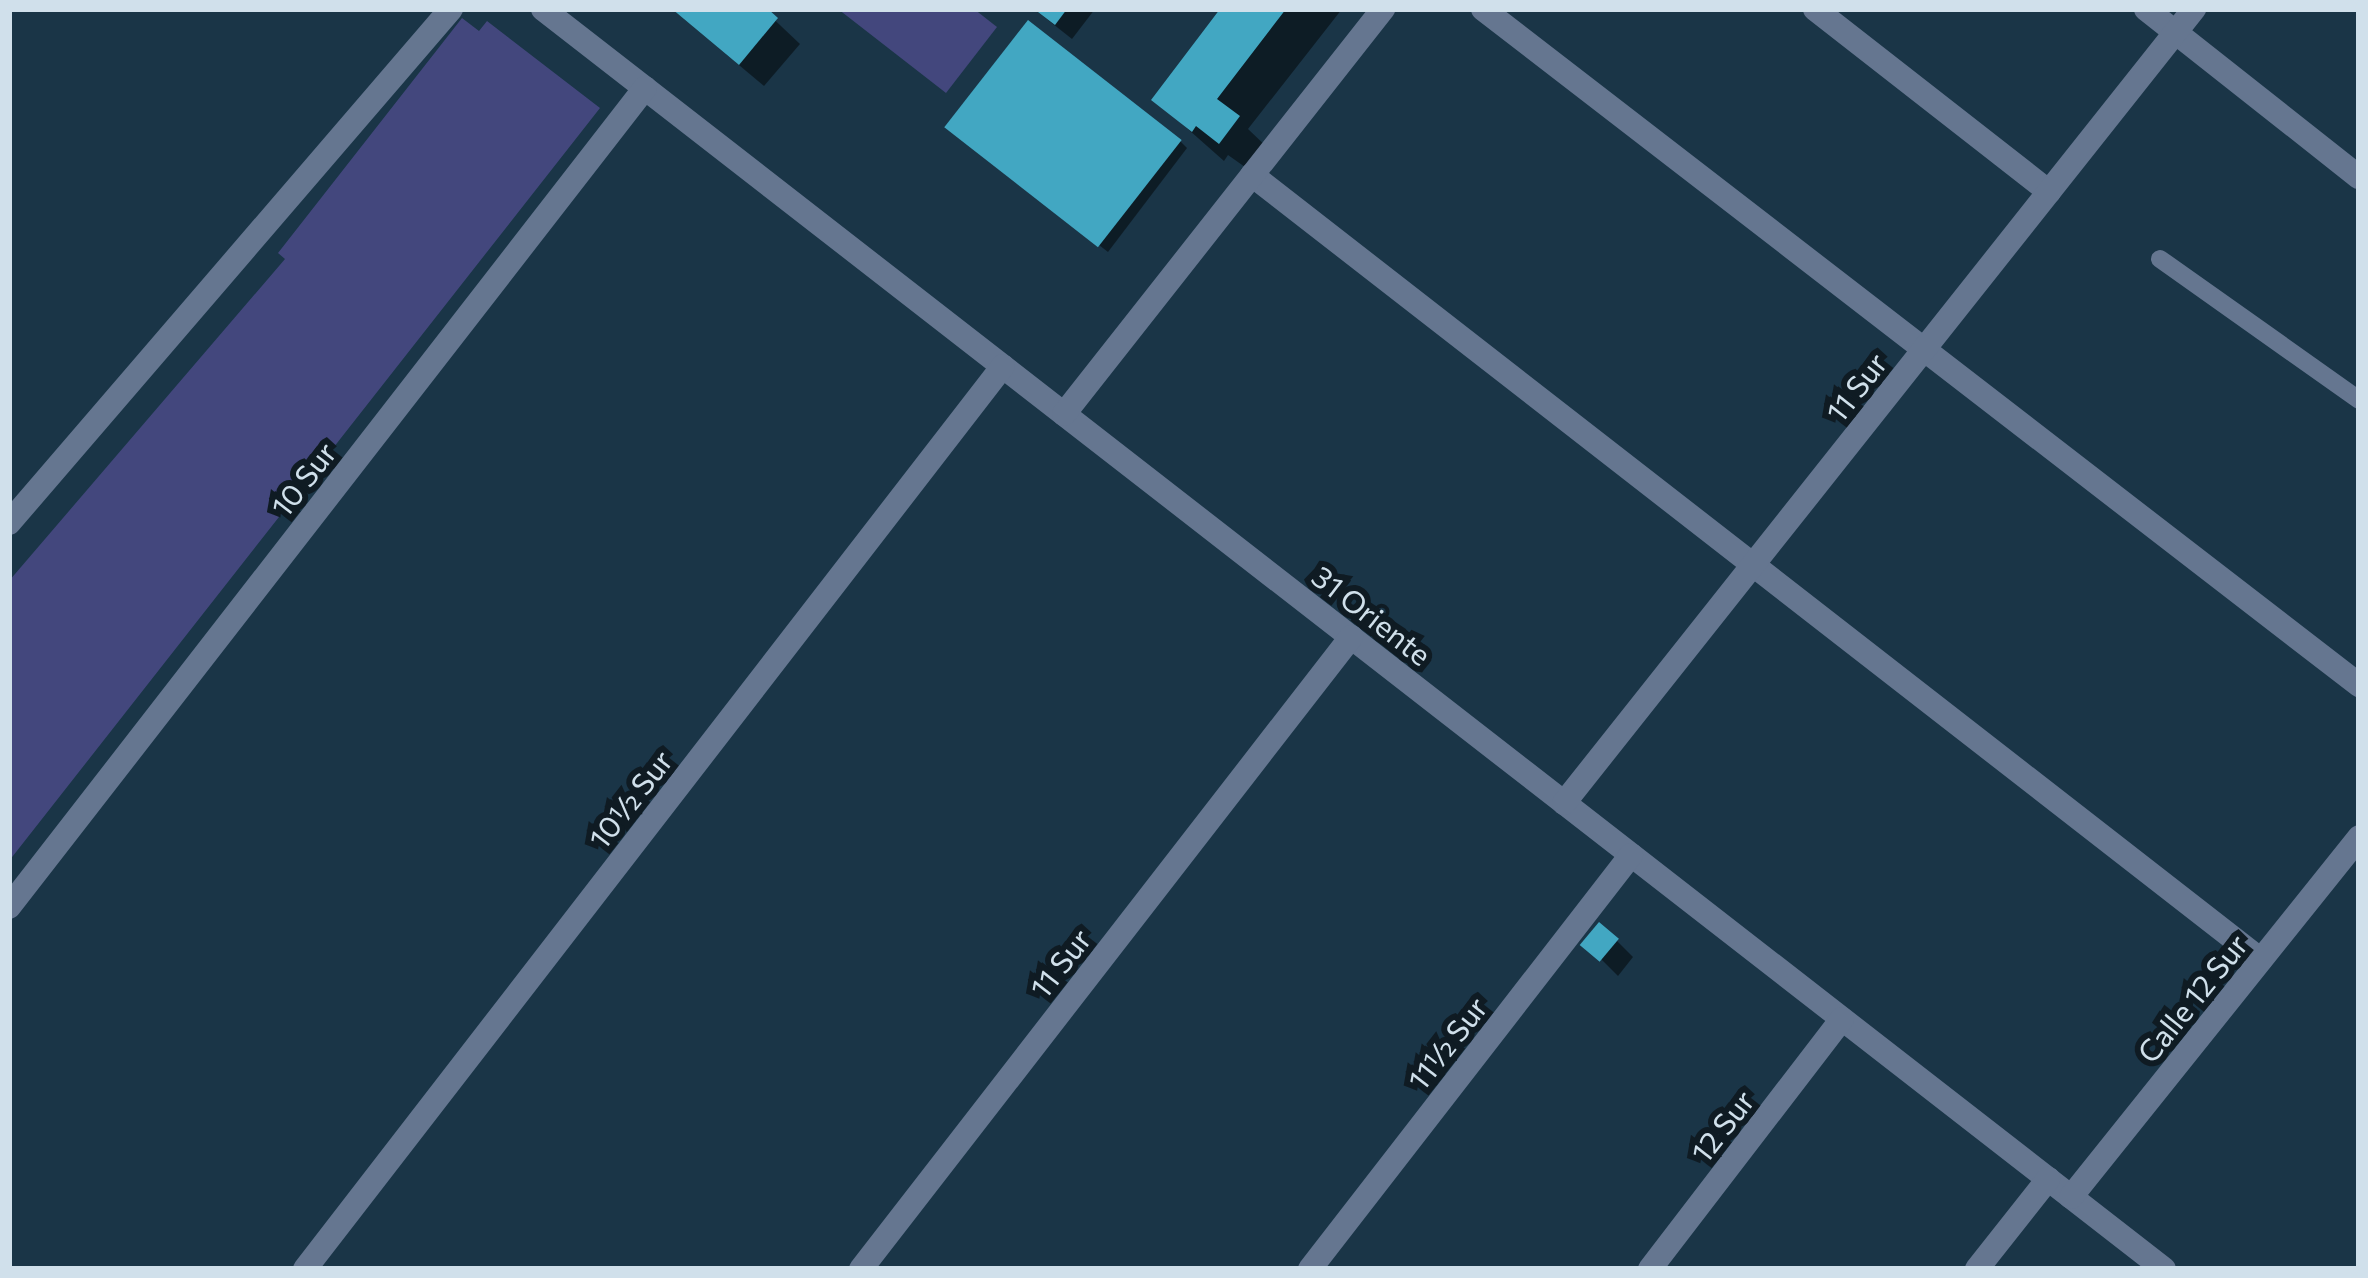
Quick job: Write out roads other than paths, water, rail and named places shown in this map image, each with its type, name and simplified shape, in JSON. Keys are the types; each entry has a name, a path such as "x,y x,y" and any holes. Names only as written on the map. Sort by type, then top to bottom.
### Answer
{"street":[{"path":"9,523 451,9"},
{"name":"31 Oriente","path":"543,9 2164,1269"},
{"path":"1064,414 1383,9"},
{"path":"1483,9 2359,685"},
{"path":"1815,9 2049,192"},
{"path":"2146,9 2359,177"},
{"name":"11 Sur","path":"1564,803 2194,9"},
{"name":"10 Sur","path":"9,907 645,88"},
{"path":"1252,175 2261,960"},
{"name":"10½ Sur","path":"305,1269 1003,366"},
{"name":"11 Sur","path":"861,1269 1351,638"},
{"name":"Calle 12 Sur","path":"2071,1197 2359,837"},
{"name":"11½ Sur","path":"1310,1269 1631,855"},
{"name":"12 Sur","path":"1650,1269 1842,1019"},
{"path":"1977,1269 2048,1179"}],"lane":[{"path":"2160,259 2359,400"}]}
